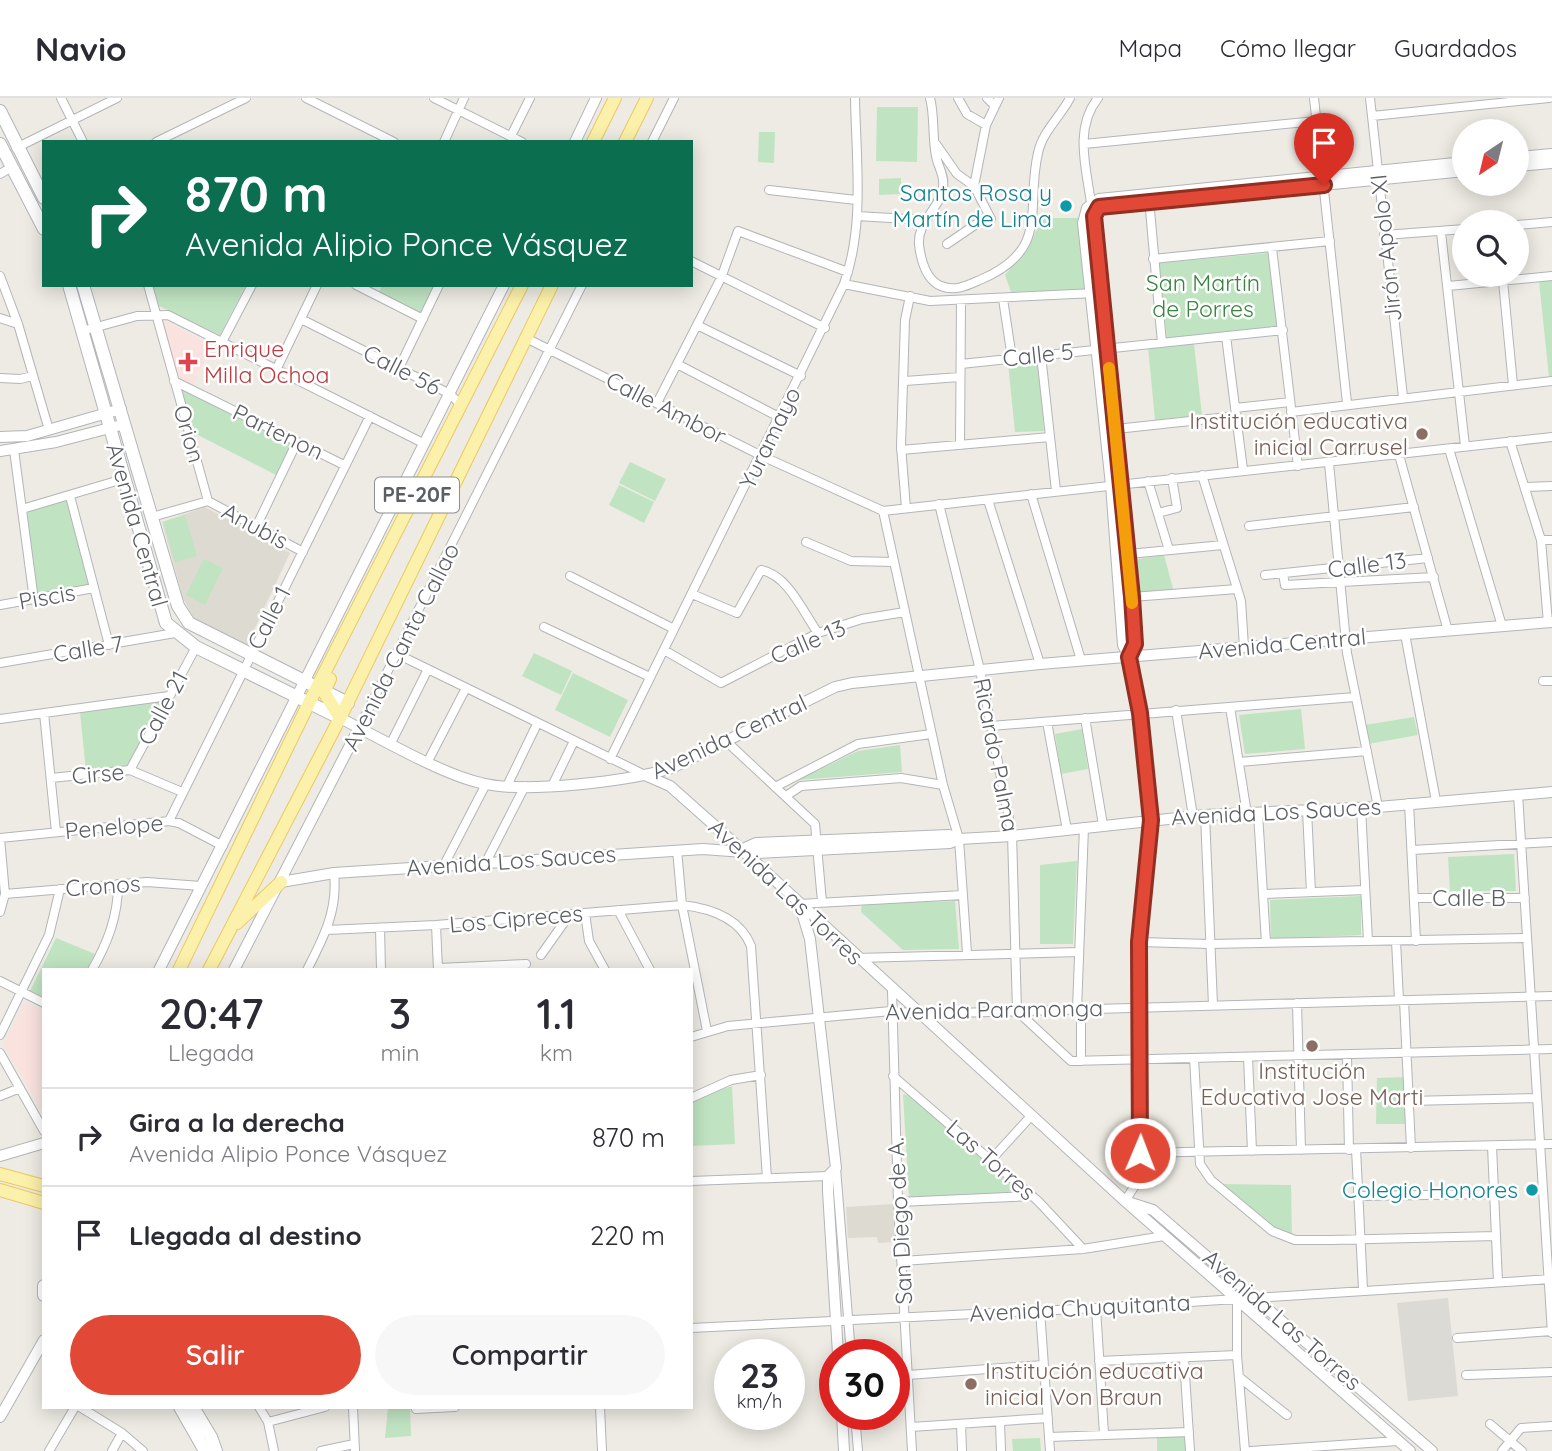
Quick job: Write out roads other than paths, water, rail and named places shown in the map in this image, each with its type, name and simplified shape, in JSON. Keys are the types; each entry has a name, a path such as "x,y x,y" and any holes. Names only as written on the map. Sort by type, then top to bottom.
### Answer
{"main road":[{"path":"594,140 615,98"},
{"path":"626,140 647,98"},
{"path":"0,111 42,194"},
{"path":"2,148 6,170 42,226"},
{"name":"Avenida Central","path":"70,287 166,623 175,633 196,647 340,718"},
{"name":"Avenida Central","path":"84,287 178,606 189,623 348,703"},
{"name":"PE-20F","path":"180,968 304,700 316,687 346,633 521,287"},
{"name":"Avenida Canta Callao","path":"210,968 348,703 551,287"},
{"path":"316,687 340,718"},
{"path":"226,936 281,882"},
{"path":"0,1174 42,1185"},
{"path":"0,1190 42,1202"},
{"path":"181,1409 205,1451"},
{"path":"194,1409 216,1451"}],"street":[{"path":"61,98 82,140"},
{"path":"2,148 18,146 117,98"},
{"path":"160,140 246,98"},
{"path":"306,98 388,140"},
{"path":"434,98 518,140"},
{"path":"445,140 464,98"},
{"path":"510,136 530,98"},
{"path":"576,140 596,98"},
{"path":"653,140 674,98"},
{"name":"Yuramayo","path":"610,758 762,456 844,284 857,216 855,98"},
{"path":"930,98 943,190 924,220 920,235 921,258 928,276 940,286 963,288 1007,265 1032,229 1038,151 1070,98"},
{"path":"958,98 967,114 986,125"},
{"path":"974,187 986,125 997,102 987,98"},
{"path":"1098,98 1084,123 1084,144 1093,206 1096,293 1122,554 1123,645 1129,657 1140,713 1151,820 1139,942 1140,1153 1134,1187 1125,1201"},
{"path":"1314,98 1347,403"},
{"name":"Jirón Apolo XI","path":"1370,98 1403,397"},
{"path":"1372,116 1549,98"},
{"path":"1084,144 1316,121"},
{"path":"934,141 957,174 974,187 990,218 947,243"},
{"path":"1530,156 1552,153"},
{"path":"1530,165 1552,163"},
{"path":"1093,206 1378,175 1452,164"},
{"path":"1378,175 1452,172"},
{"path":"769,190 856,200"},
{"path":"1149,198 1163,342"},
{"path":"857,216 924,220"},
{"path":"1529,224 1552,222"},
{"path":"657,403 721,278 738,231 848,272"},
{"path":"1384,235 1452,231"},
{"path":"1441,232 1465,446"},
{"path":"1153,259 1330,241"},
{"path":"1272,248 1298,466"},
{"path":"693,262 825,328"},
{"path":"0,276 18,324 49,430"},
{"path":"1529,278 1552,276"},
{"path":"844,284 930,301 1096,293"},
{"path":"1448,286 1452,286"},
{"name":"Orion","path":"148,287 208,501"},
{"path":"222,342 251,287"},
{"path":"276,370 316,287"},
{"path":"360,287 423,319"},
{"path":"376,295 380,287"},
{"path":"399,368 438,287"},
{"path":"316,687 425,444 503,287"},
{"name":"Avenida Canta Callao","path":"235,968 397,654 581,287"},
{"path":"1504,287 1513,385"},
{"path":"906,508 901,450 905,320 910,296"},
{"path":"1003,299 1012,358"},
{"path":"960,445 961,301"},
{"path":"82,331 155,314 167,315 425,444"},
{"path":"0,318 18,324"},
{"name":"Calle 56","path":"301,319 450,394 462,406"},
{"path":"697,325 801,376"},
{"name":"Calle 5","path":"961,364 1283,330"},
{"path":"1226,336 1243,470"},
{"name":"Calle Ambor","path":"526,338 762,456 883,511"},
{"path":"1102,348 1116,429 1116,485"},
{"path":"1041,355 1056,491"},
{"path":"677,364 780,418"},
{"path":"0,378 20,379 33,376"},
{"path":"905,381 960,377"},
{"name":"Partenon","path":"174,381 344,465"},
{"path":"1291,412 1347,403 1552,381"},
{"path":"1116,429 1290,402"},
{"path":"0,438 17,438 121,409"},
{"name":"Calle 1","path":"169,821 370,416"},
{"path":"0,451 125,424"},
{"path":"901,450 1050,437"},
{"path":"967,953 959,839 943,785 883,511 1552,437"},
{"path":"1510,441 1541,540 1550,622"},
{"path":"256,527 297,442"},
{"path":"1449,449 1503,626"},
{"path":"14,450 34,600"},
{"path":"1399,455 1448,631"},
{"path":"1329,463 1346,639 1378,807"},
{"path":"1202,475 1237,589 1244,648"},
{"path":"1158,513 1177,508 1172,478"},
{"path":"22,509 123,479"},
{"path":"1148,481 1168,550"},
{"path":"1525,487 1552,486"},
{"path":"1031,494 1081,660"},
{"path":"70,496 110,645"},
{"path":"988,500 1040,664"},
{"path":"152,517 208,501"},
{"name":"Anubis","path":"208,501 303,552"},
{"name":"Ricardo Palma","path":"939,504 980,670 1012,836 1017,1011"},
{"path":"1249,526 1414,507"},
{"path":"1541,540 1552,540"},
{"path":"806,542 851,561 894,562"},
{"path":"1122,554 1223,545"},
{"path":"1122,554 1132,597 1135,644 1129,657"},
{"name":"Calle 13","path":"1265,575 1428,558"},
{"path":"692,594 737,613 761,570 765,570 781,579 818,633"},
{"name":"Calle 13","path":"1283,574 1285,585 1434,577"},
{"path":"570,576 674,629"},
{"name":"Piscis","path":"0,605 94,588"},
{"path":"1132,597 1237,589"},
{"name":"Calle 13","path":"664,650 715,681 725,682 818,633 862,620 905,612"},
{"name":"Avenida Central","path":"340,718 428,761 486,784 552,784 647,776 727,742 835,687 1081,660 1550,622"},
{"path":"544,627 650,677"},
{"name":"Calle 7","path":"0,663 175,633"},
{"path":"1405,634 1436,801"},
{"name":"Calle 21","path":"130,769 196,647"},
{"name":"Avenida Las Torres","path":"397,654 670,786 1125,1201 1410,1451"},
{"path":"391,743 428,669"},
{"path":"428,761 466,688"},
{"path":"0,719 169,696"},
{"path":"991,726 1355,697"},
{"path":"160,968 201,886 304,700"},
{"path":"1230,707 1239,762 1253,813 1264,894 1266,943"},
{"path":"1176,710 1199,816 1213,1005"},
{"path":"44,713 56,832"},
{"path":"1085,718 1104,825"},
{"path":"1047,722 1067,830"},
{"path":"507,786 537,724"},
{"path":"775,787 858,744 932,734"},
{"path":"552,784 574,741"},
{"path":"727,742 813,821 822,902"},
{"path":"1239,762 1367,751"},
{"name":"Cirse","path":"51,778 130,769 182,792"},
{"path":"786,796 801,786 901,778 943,785"},
{"path":"444,865 486,784"},
{"path":"486,862 525,786"},
{"name":"Avenida Los Sauces","path":"281,882 334,873 677,850 742,850 757,853 817,844 950,843 959,839 1012,836 1151,820 1378,807 1552,792"},
{"path":"1457,1339 1552,1332 1548,1207 1540,1144 1518,794"},
{"path":"1409,803 1416,941"},
{"path":"1361,808 1368,942"},
{"path":"1307,811 1311,892"},
{"name":"Penelope","path":"0,838 169,821 179,823 223,846"},
{"path":"1081,1061 1078,952 1084,827"},
{"path":"0,838 5,894 0,912"},
{"path":"1412,850 1552,842"},
{"path":"677,850 692,968"},
{"path":"308,968 327,930 335,906 334,873"},
{"name":"Cronos","path":"5,894 118,884 168,882 201,886"},
{"path":"93,968 113,925 118,908 118,884"},
{"path":"0,1035 49,935 60,889"},
{"path":"1264,894 1365,890"},
{"path":"850,1339 810,939 799,904 963,895"},
{"name":"Calle B","path":"1414,898 1525,898"},
{"name":"Los Cipreces","path":"327,930 436,925 682,905 706,908 719,913 748,939 757,1023"},
{"path":"618,910 649,968"},
{"path":"585,913 589,941 604,968"},
{"path":"541,955 570,914"},
{"path":"436,925 438,968"},
{"path":"380,928 381,968"},
{"path":"1139,942 1210,944 1527,938"},
{"path":"1396,941 1407,1054 1411,1148"},
{"path":"857,958 1078,952"},
{"path":"456,968 526,964"},
{"path":"0,981 42,1002"},
{"path":"694,981 707,1031"},
{"name":"San Diego de A.","path":"892,990 898,1202 906,1339"},
{"name":"Avenida Paramonga","path":"693,1036 707,1031 757,1023 891,1011 919,1014 1552,996"},
{"path":"1297,1003 1301,1150"},
{"path":"1017,1011 1071,1061 1552,1049"},
{"path":"757,1023 767,1178"},
{"path":"0,1053 42,1127"},
{"path":"1347,1055 1363,1289"},
{"path":"1248,1057 1252,1151"},
{"path":"1194,1058 1199,1164 1211,1180 1272,1231 1295,1240 1496,1236"},
{"path":"693,1097 731,1080 761,1075"},
{"name":"Las Torres","path":"893,1076 1032,1196 1083,1249"},
{"path":"0,1096 20,1088"},
{"path":"1409,1101 1537,1098"},
{"path":"991,1160 1031,1116"},
{"path":"0,1156 42,1144"},
{"path":"1140,1153 1552,1144"},
{"path":"1492,1146 1498,1282"},
{"path":"693,1181 832,1172"},
{"path":"832,1172 837,1339"},
{"path":"1358,1196 1494,1194"},
{"path":"898,1202 1032,1196"},
{"name":"Avenida Las Torres","path":"1125,1201 1153,1210 1433,1451"},
{"path":"902,1261 1083,1249 1164,1236"},
{"name":"Avenida Chuquitanta","path":"693,1328 1096,1308 1550,1279"},
{"path":"1237,1299 1237,1355 1245,1451"},
{"path":"1096,1308 1104,1434"},
{"path":"1040,1310 1050,1451"},
{"path":"0,1417 42,1344"},
{"path":"1099,1361 1237,1355"},
{"path":"1184,1359 1190,1451"},
{"path":"910,1375 1043,1365"},
{"path":"1466,1376 1552,1372"},
{"path":"1239,1377 1287,1415"},
{"path":"49,1451 74,1409"},
{"path":"83,1409 122,1433 143,1451"},
{"path":"260,1409 268,1422 274,1451"},
{"path":"268,1422 305,1409"},
{"path":"321,1451 355,1447 353,1409"},
{"path":"600,1409 602,1451"},
{"name":"San Diego de A.","path":"910,1410 912,1451"},
{"path":"911,1427 1048,1418"},
{"path":"1000,1422 1001,1451"},
{"path":"961,1424 962,1451"},
{"path":"1490,1424 1521,1451"},
{"path":"1502,1451 1521,1428 1552,1426"},
{"path":"843,1430 844,1451"},
{"path":"856,1430 858,1451"},
{"path":"1049,1437 1188,1432"},
{"path":"112,1451 122,1433"},
{"path":"1251,1451 1398,1441"}],"place":[{"name":"Santos Rosa y Martín de Lima","path":"1066,206"},
{"name":"Enrique Milla Ochoa","path":"188,362"},
{"name":"Institución educativa inicial Carrusel","path":"1422,434"},
{"name":"Institución Educativa Jose Marti","path":"1312,1046"},
{"name":"Colegio Honores","path":"1532,1190"},
{"name":"Institución educativa inicial Von Braun","path":"971,1384"}],"park label":[{"name":"San Martín de Porres","path":"1203,296"}]}
